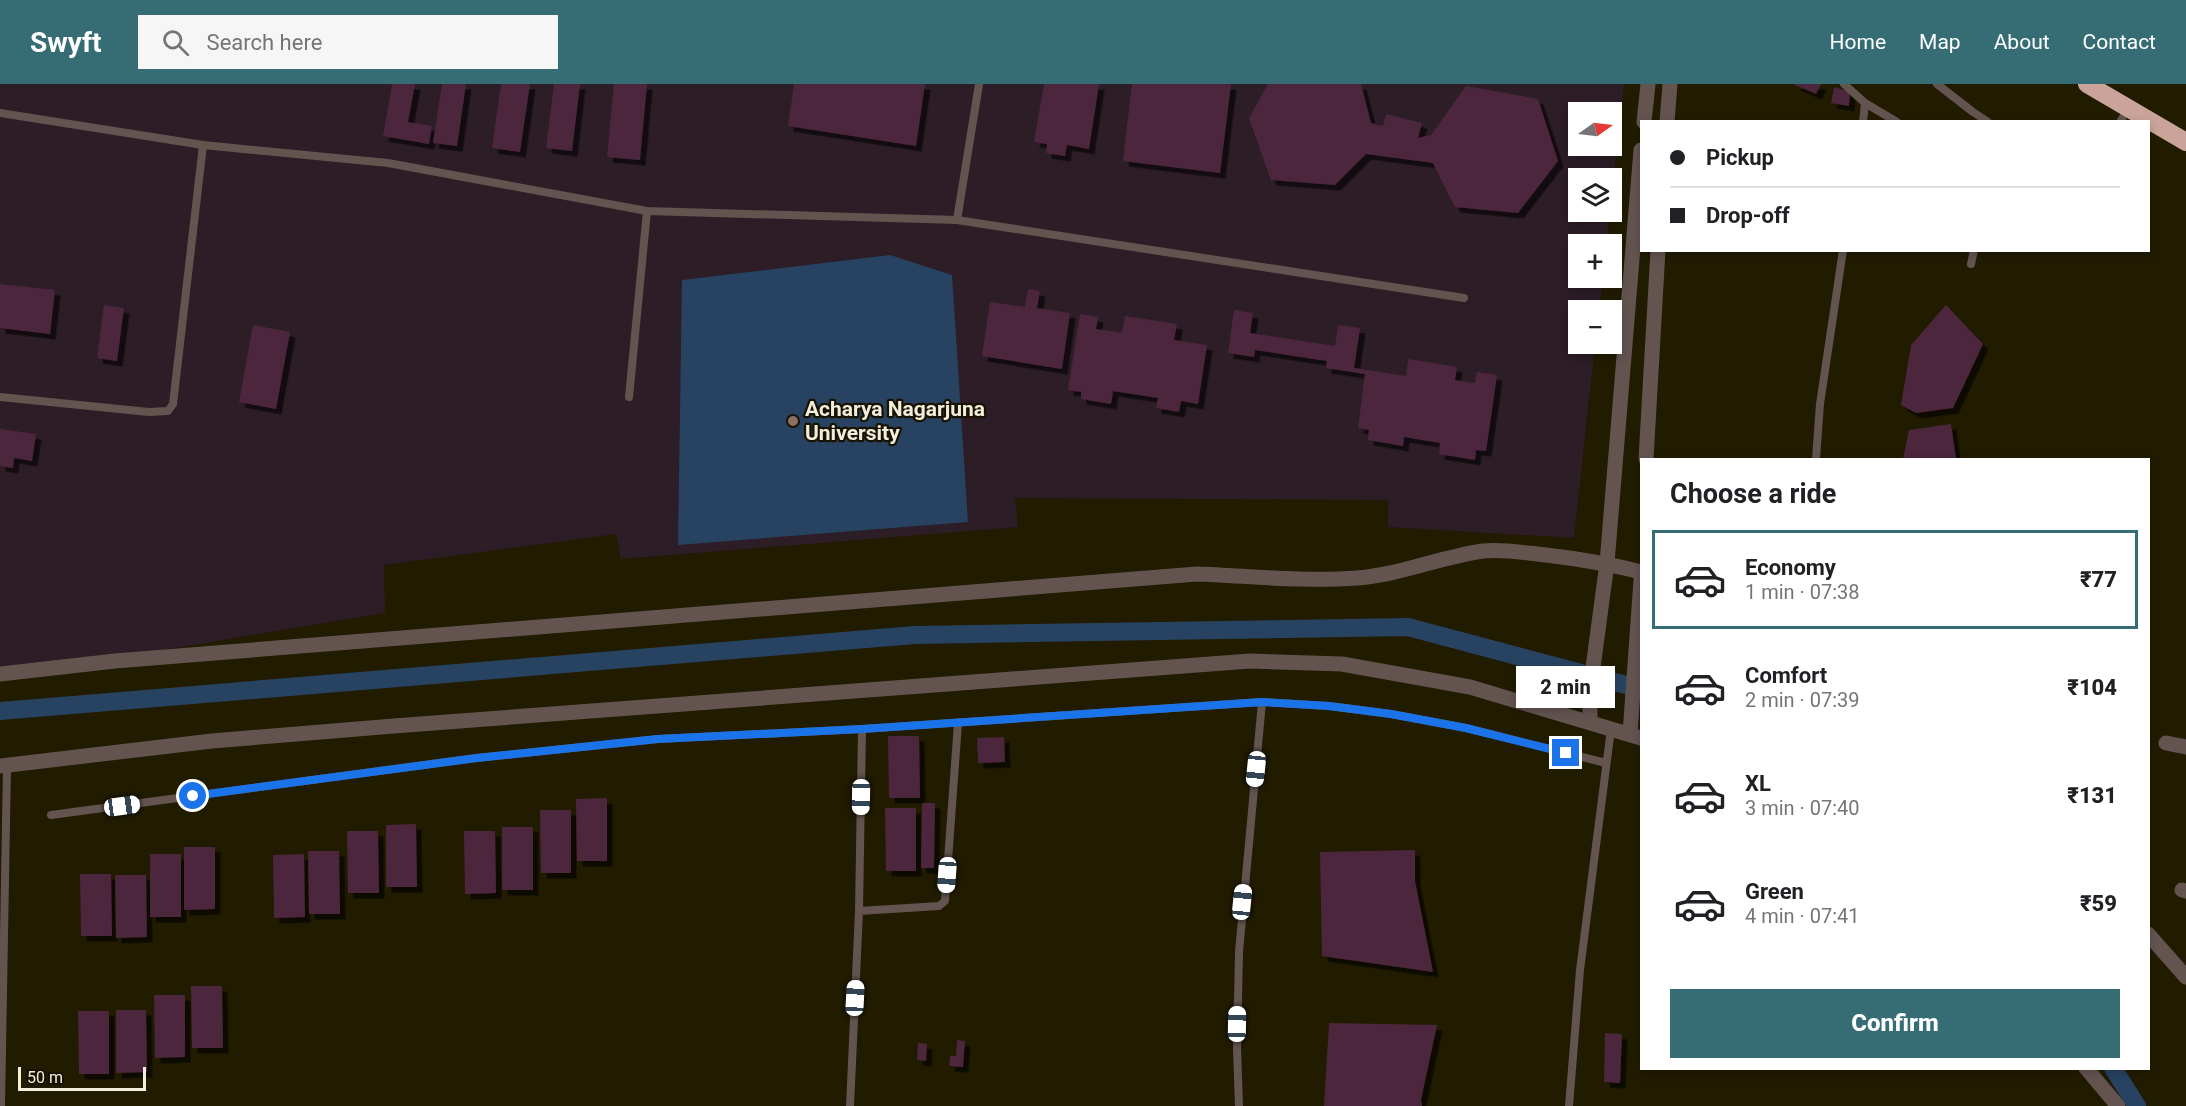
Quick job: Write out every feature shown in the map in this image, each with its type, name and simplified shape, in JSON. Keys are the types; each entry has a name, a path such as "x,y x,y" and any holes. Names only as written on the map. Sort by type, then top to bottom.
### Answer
{"highway":[{"path":"2087,84 2124,115"},
{"path":"2150,126 2186,142"}],"street":[{"path":"1644,120 1648,84"},
{"path":"1667,120 1670,84"},
{"path":"1590,723 1590,690 1607,563 1640,162"},
{"path":"1646,458 1658,252"},
{"path":"0,674 127,660 1185,575 1310,579 1359,578 1484,551 1507,550 1607,563 1640,572"},
{"path":"4,766 212,741 1250,661 1342,664 1470,687 1635,736 1631,708 1640,602"},
{"path":"2166,742 2186,747"},
{"path":"2150,936 2186,977"},
{"path":"2088,1070 2118,1106"}],"lane":[{"path":"957,220 979,84"},
{"path":"1844,84 1866,103 1894,120"},
{"path":"1937,84 1986,120"},
{"path":"1863,120 1866,103"},
{"path":"0,113 203,145 388,162 647,211 957,220 1464,298"},
{"path":"0,397 159,413 168,411 173,404 203,145"},
{"path":"629,397 647,211"},
{"path":"1816,458 1820,404 1843,252"},
{"path":"1971,264 1974,252"},
{"path":"1239,1106 1237,1048 1239,952 1262,702"},
{"path":"51,815 477,758 658,739 862,729 1262,702 1329,706 1391,714 1466,728 1606,762"},
{"path":"859,911 939,906 945,901 958,723"},
{"path":"850,1106 859,911 862,729"},
{"path":"1569,1106 1580,970 1611,729"},
{"path":"1,1106 4,766"}],"shaded area":[{"name":"Acharya Nagarjuna University","path":"0,84 1624,84 1622,102 1568,102 1568,156 1616,156 1615,168 1568,168 1568,222 1609,222 1607,234 1568,234 1568,288 1602,288 1600,300 1568,300 1568,354 1594,354 1574,538 1388,527 1388,500 1015,498 1018,527 621,559 616,534 384,565 385,613 0,677"}],"water":[{"path":"890,255 952,275 968,522 678,545 682,280"}],"building":[{"path":"392,84 415,84 408,122 432,126 429,144 383,136"},
{"path":"442,84 466,84 457,146 433,143"},
{"path":"501,84 530,84 520,152 492,148"},
{"path":"554,84 580,84 572,151 546,148"},
{"path":"614,84 647,84 640,160 607,157"},
{"path":"794,84 925,84 916,146 788,126"},
{"path":"1044,84 1099,84 1089,149 1067,145 1065,156 1046,153 1047,144 1034,142"},
{"path":"1132,84 1231,84 1220,173 1123,161"},
{"path":"1268,84 1361,84 1371,123 1383,126 1386,114 1422,123 1418,138 1431,135 1466,86 1538,99 1558,161 1518,213 1455,207 1433,163 1366,154 1335,185 1271,180 1249,118"},
{"path":"1793,84 1821,84 1816,94"},
{"path":"1834,87 1850,92 1849,106 1831,103"},
{"path":"0,284 55,290 50,334 0,328"},
{"path":"1028,289 1040,291 1037,308 1070,313 1062,369 982,356 990,302 1025,307"},
{"path":"104,305 124,308 117,361 97,358"},
{"path":"1946,305 1983,344 1953,408 1916,413 1901,405 1911,345"},
{"path":"1234,310 1253,313 1250,333 1335,346 1338,325 1360,328 1354,368 1406,376 1408,359 1457,367 1455,380 1475,383 1477,372 1497,375 1486,451 1476,450 1475,460 1439,454 1440,443 1404,437 1403,446 1368,440 1369,430 1358,428 1365,374 1326,368 1327,361 1255,350 1254,357 1228,353"},
{"path":"1080,314 1098,317 1096,329 1122,333 1125,316 1177,324 1174,340 1207,345 1198,404 1181,401 1179,412 1156,408 1158,398 1113,391 1111,404 1081,399 1081,392 1068,390"},
{"path":"253,325 290,332 276,409 239,402"},
{"path":"1951,424 1956,458 1903,458 1909,430"},
{"path":"0,429 36,434 32,461 14,458 13,468 0,466"},
{"path":"888,736 919,736 920,798 889,798"},
{"path":"1004,737 1005,762 978,763 977,738"},
{"path":"607,798 607,861 577,861 576,799"},
{"path":"922,803 935,803 934,868 921,868"},
{"path":"885,808 916,808 916,871 886,871"},
{"path":"540,810 571,810 571,873 541,873"},
{"path":"416,824 417,887 386,887 386,825"},
{"path":"502,827 533,827 533,890 502,890"},
{"path":"347,831 378,831 379,893 348,893"},
{"path":"464,831 495,831 496,893 465,894"},
{"path":"184,847 215,847 215,909 184,910"},
{"path":"1415,850 1415,881 1433,972 1322,956 1320,852"},
{"path":"308,851 339,851 340,914 309,914"},
{"path":"150,854 181,854 181,917 150,917"},
{"path":"304,854 305,917 274,918 273,855"},
{"path":"80,874 111,874 112,936 81,936"},
{"path":"115,875 146,875 147,937 116,938"},
{"path":"191,986 222,986 223,1048 192,1048"},
{"path":"154,995 185,995 185,1057 155,1058"},
{"path":"116,1010 146,1010 147,1072 116,1073"},
{"path":"78,1011 109,1011 109,1074 79,1074"},
{"path":"1329,1023 1437,1025 1421,1100 1422,1106 1324,1106"},
{"path":"1605,1033 1622,1034 1620,1083 1604,1082"},
{"path":"957,1040 965,1041 963,1067 949,1066 950,1056 956,1056"},
{"path":"918,1043 927,1044 926,1061 917,1060"}],"waterway":[{"path":"0,711 915,635 1408,627 1640,689"},
{"path":"2114,1070 2137,1106"}],"place":[{"name":"Acharya Nagarjuna University","path":"793,421"}],"route":[{"path":"193,796 477,758 658,739 862,729 1262,702 1329,706 1391,714 1466,728 1566,753"}]}
